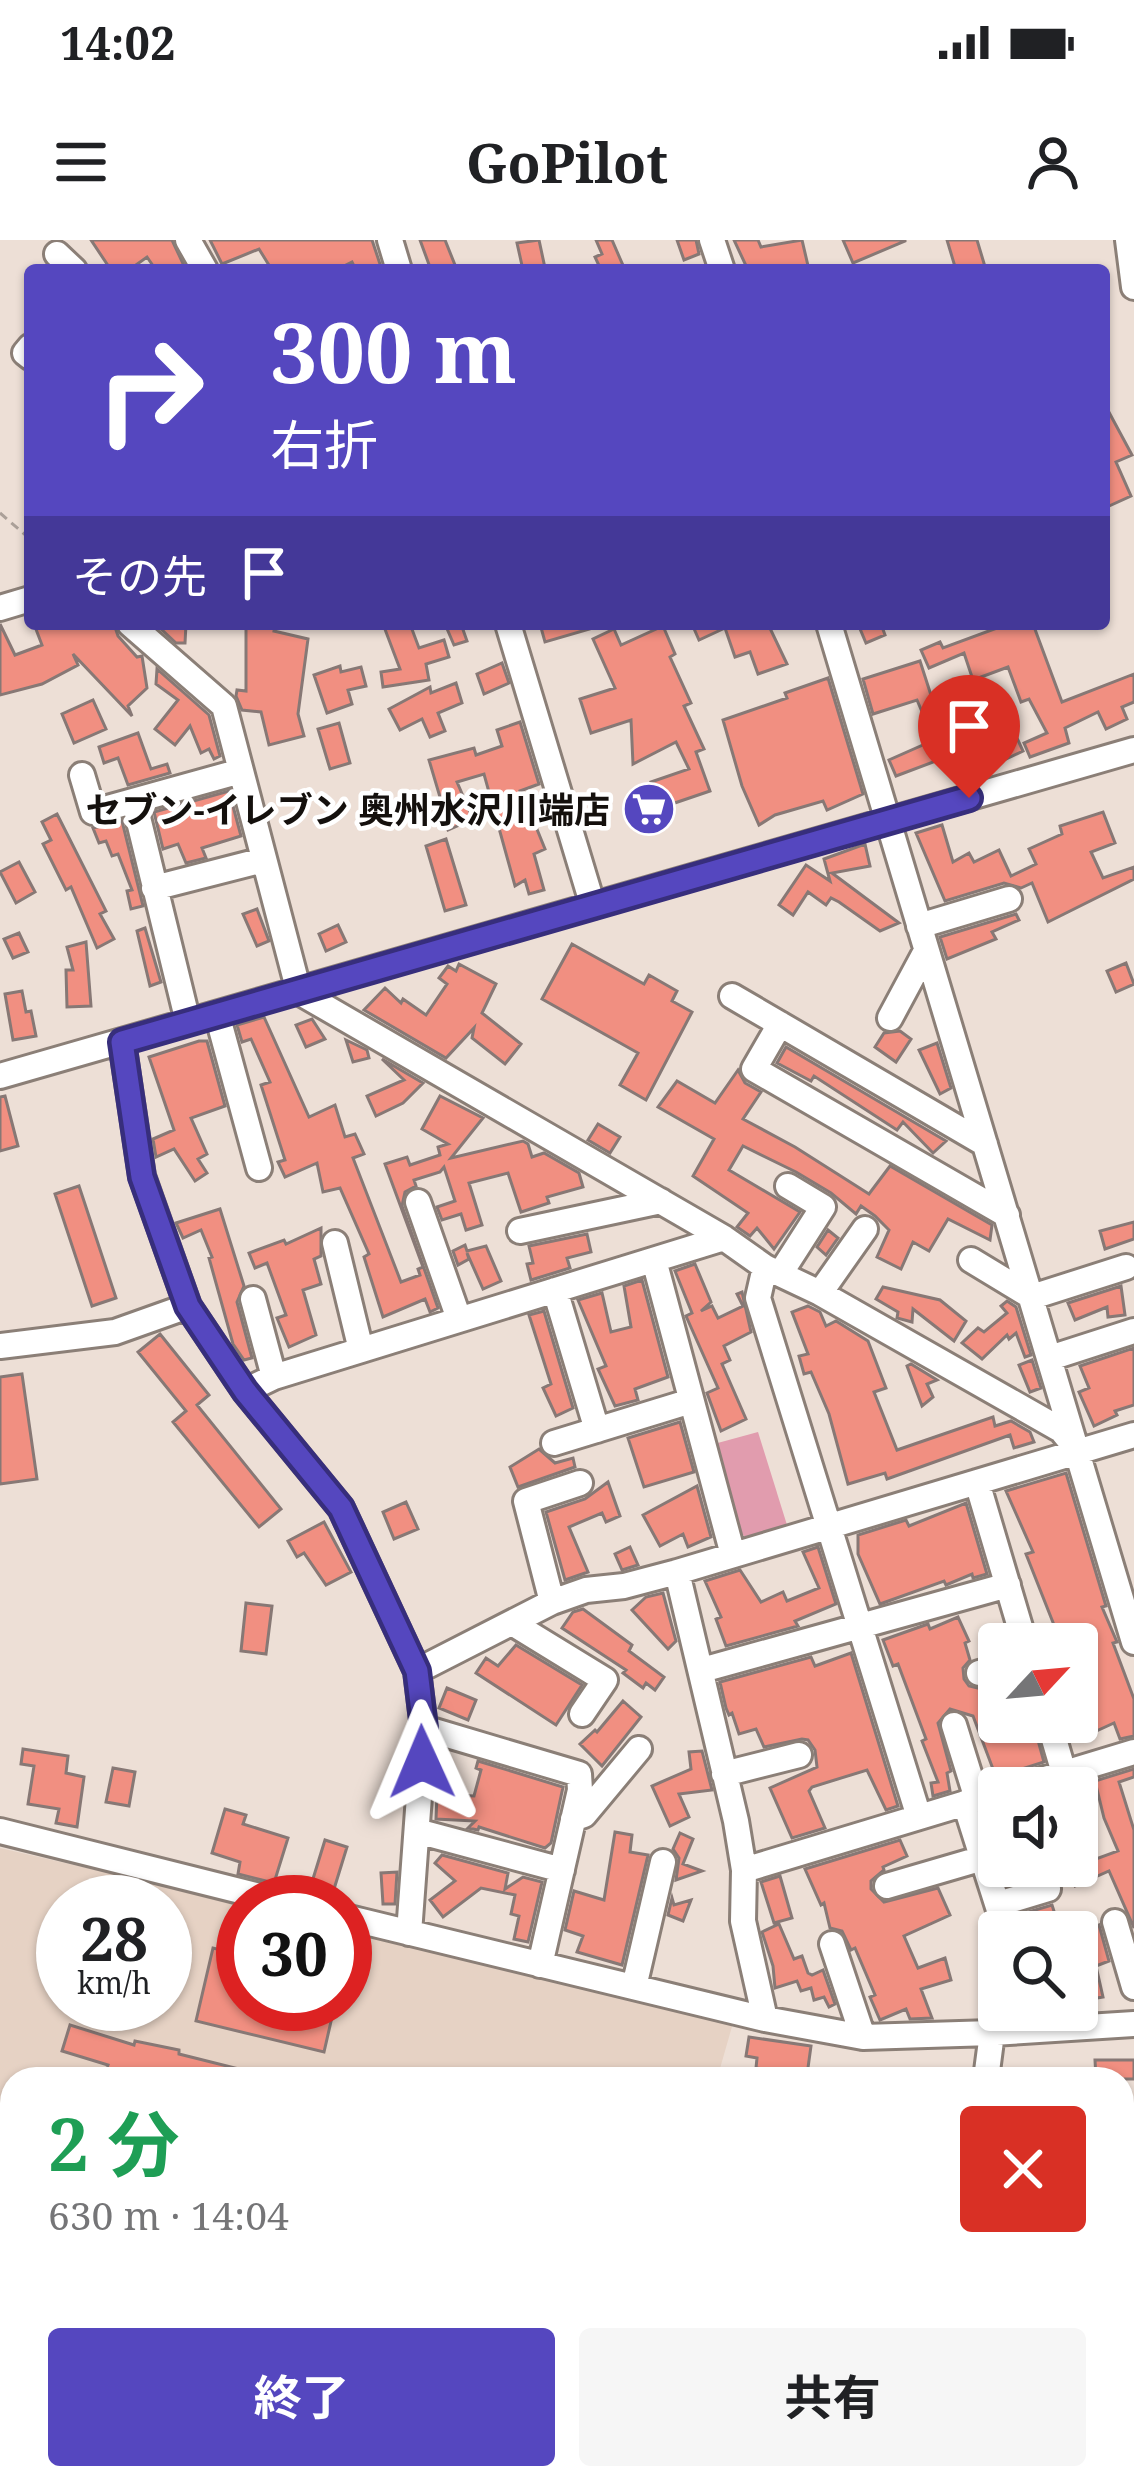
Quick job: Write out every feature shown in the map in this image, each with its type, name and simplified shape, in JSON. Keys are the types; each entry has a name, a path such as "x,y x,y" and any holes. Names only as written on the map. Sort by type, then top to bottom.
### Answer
{"street":[{"path":"137,630 224,706 299,992 772,1270 1061,1430 1079,1452"},
{"path":"510,630 593,906"},
{"path":"831,630 1134,1642"},
{"path":"0,1076 1134,750"},
{"path":"82,775 93,812 241,771"},
{"path":"134,801 188,1022"},
{"path":"154,888 263,860"},
{"path":"919,926 1009,899"},
{"path":"890,1018 926,951"},
{"path":"732,996 985,1144"},
{"path":"217,1014 259,1168"},
{"path":"780,1024 754,1069 1007,1215"},
{"path":"122,1042 142,1177 188,1306 245,1391 341,1508 417,1671 424,1728 409,1933"},
{"path":"788,1186 823,1207 772,1270 758,1298 920,1817"},
{"path":"520,1231 661,1201"},
{"path":"418,1202 459,1319"},
{"path":"820,1293 865,1229"},
{"path":"245,1391 274,1377 724,1238"},
{"path":"335,1243 361,1350"},
{"path":"653,1260 733,1555"},
{"path":"971,1260 1032,1297 1126,1267"},
{"path":"555,1290 597,1430"},
{"path":"253,1299 274,1377"},
{"path":"0,1346 115,1332 188,1306"},
{"path":"1050,1358 1134,1331"},
{"path":"554,1443 691,1401"},
{"path":"417,1671 552,1602 586,1590 677,1572 1134,1435"},
{"path":"552,1602 526,1501 580,1483"},
{"path":"977,1483 1019,1623"},
{"path":"677,1572 744,1870 743,1922 765,2019"},
{"path":"702,1670 1008,1586"},
{"path":"512,1622 605,1680 582,1714"},
{"path":"954,1725 978,1792"},
{"path":"424,1728 579,1774 540,1965"},
{"path":"573,1819 584,1815 639,1749"},
{"path":"1084,1767 1134,1752"},
{"path":"724,1774 799,1755"},
{"path":"744,1870 978,1799"},
{"path":"0,1831 216,1885"},
{"path":"417,1831 562,1870"},
{"path":"887,1886 978,1859"},
{"path":"634,1988 663,1862"},
{"path":"992,1887 1000,1911"},
{"path":"998,1904 1048,1889"},
{"path":"1115,1922 1134,1987"},
{"path":"372,1924 765,2019 862,2037 999,2031"},
{"path":"832,1944 862,2037"},
{"path":"1098,2023 1134,2024"},
{"path":"988,2067 992,2033"}],"path":[{"path":"0,513 24,534"}],"shaded area":[{"path":"758,1432 787,1525 746,1538 738,1530 714,1444"},
{"path":"0,1848 117,1875 36,1875 36,2031 192,2031 192,1892 216,1898 216,2031 372,2031 372,1933 735,2016 720,2067 0,2067"}],"building":[{"path":"91,240 172,240 183,264 152,264 147,257 137,264 107,264"},
{"path":"210,240 372,240 380,264 268,264 259,249 222,264"},
{"path":"420,240 445,240 455,264 429,264"},
{"path":"539,240 544,264 522,264 517,243"},
{"path":"596,240 612,240 622,264 598,264 595,257 602,254"},
{"path":"677,240 696,240 699,254 684,260"},
{"path":"734,240 758,240 761,247 802,240 808,264 745,264"},
{"path":"843,240 905,240 905,241 853,263"},
{"path":"947,240 977,240 984,264 954,264"},
{"path":"1110,414 1132,455 1116,462 1131,496 1110,506"},
{"path":"0,624 15,655 42,645 36,630 116,630 137,657 142,656 147,688 128,706 132,716 73,654 78,665 42,684 0,695"},
{"path":"162,630 186,630 185,643 176,643"},
{"path":"246,630 274,630 308,639 298,714 304,736 269,745 261,712 242,710 236,696 237,690 246,691"},
{"path":"385,630 412,630 419,648 444,640 449,657 426,664 429,680 383,687 381,672 400,669"},
{"path":"448,630 463,630 467,641 454,645"},
{"path":"542,630 586,630 545,642"},
{"path":"614,630 621,645 665,630 675,654 670,657 691,703 684,706 704,749 696,752 710,791 660,808 651,782 689,769 676,742 633,764 631,720 591,733 580,699 615,688 593,639"},
{"path":"695,630 721,630 699,640"},
{"path":"726,630 771,630 787,664 758,674 750,652 735,657"},
{"path":"861,630 883,630 885,635 866,643"},
{"path":"992,630 1035,630 1062,702 1134,674 1134,702 1122,707 1127,719 1106,729 1098,712 1065,728 1069,743 1030,757 1024,743 1047,733 1029,699 1021,702 1008,667 973,680 964,653 929,668 921,650 940,642 943,648"},
{"path":"920,661 938,717 956,709 973,747 896,776 889,760 934,740 917,700 873,714 863,679"},
{"path":"502,663 509,683 484,694 477,674"},
{"path":"340,666 341,672 361,667 366,686 348,690 352,704 327,713 314,675"},
{"path":"157,669 209,715 220,756 214,759 209,749 201,753 190,726 175,745 155,729 178,700 156,684"},
{"path":"828,678 863,794 827,810 823,801 775,815 759,825 723,720"},
{"path":"456,683 462,703 438,713 445,731 430,737 422,719 400,730 389,709 430,687 431,693"},
{"path":"93,700 106,729 74,743 62,714"},
{"path":"520,722 539,784 520,791 545,849 534,854 544,890 529,894 525,880 515,886 484,774 457,782 473,819 448,830 435,799 440,797 429,760 474,748 476,755 502,746 497,730"},
{"path":"339,723 350,763 330,769 318,729"},
{"path":"1010,723 1023,751 1006,759 993,731"},
{"path":"138,733 151,769 167,764 170,773 128,785 118,758 104,763 99,747"},
{"path":"229,791 241,836 202,848 206,858 186,863 178,844 163,849 154,812"},
{"path":"1103,812 1115,843 1091,852 1103,878 1134,867 1134,879 1048,922 1032,883 1021,888 1004,883 945,901 916,833 942,825 953,862 969,853 974,862 999,850 1011,876 1036,864 1029,849 1062,834 1060,826"},
{"path":"57,814 106,911 100,914 114,939 97,948 71,887 66,890 43,844 51,840 42,822"},
{"path":"122,821 143,906 131,909 127,891 132,890 118,854 112,856 106,841 99,843 93,828"},
{"path":"446,839 466,905 445,911 426,846"},
{"path":"865,844 870,866 832,873 899,923 880,931 839,902 831,898 826,905 808,892 793,915 779,905 806,865 830,881 824,859"},
{"path":"19,862 35,892 16,903 0,872"},
{"path":"257,909 269,941 257,946 243,914"},
{"path":"1016,914 1019,920 992,932 996,939 947,959 940,937"},
{"path":"338,925 346,942 326,951 319,934"},
{"path":"145,928 161,982 150,986 137,931"},
{"path":"19,933 28,952 13,958 4,939"},
{"path":"86,942 91,1006 67,1007 66,970 73,970 67,947"},
{"path":"572,944 644,984 649,975 677,991 672,1001 692,1012 646,1100 620,1085 638,1053 542,999"},
{"path":"1126,963 1134,984 1116,992 1107,971"},
{"path":"459,964 496,984 482,1013 521,1044 505,1064 472,1038 474,1028 446,1058 364,1010 385,988 401,1003 403,999 426,1015 447,984 439,978 448,966 456,971"},
{"path":"22,991 36,1036 13,1040 5,994"},
{"path":"264,1017 309,1117 335,1105 345,1137 355,1134 364,1154 353,1158 401,1282 420,1275 418,1269 423,1267 385,1164 407,1157 410,1165 440,1155 438,1147 448,1144 422,1129 440,1096 483,1118 451,1158 523,1141 532,1157 544,1153 579,1173 583,1187 547,1197 549,1203 521,1212 508,1173 469,1183 482,1225 466,1230 461,1214 442,1220 437,1207 455,1201 444,1167 414,1180 416,1186 405,1192 402,1206 438,1308 430,1312 425,1299 383,1317 364,1257 369,1254 340,1188 323,1192 317,1163 285,1177 278,1162 285,1160 261,1085 270,1082 251,1039 242,1042 237,1025"},
{"path":"312,1019 325,1039 306,1047 296,1025"},
{"path":"900,1031 911,1039 896,1062 875,1047 884,1033"},
{"path":"346,1040 367,1050 369,1058 353,1062"},
{"path":"207,1041 225,1106 191,1118 207,1154 198,1159 207,1173 195,1181 174,1149 156,1157 153,1139 174,1130 149,1057"},
{"path":"937,1043 951,1088 940,1094 919,1050"},
{"path":"786,1047 946,1141 933,1153 903,1122 897,1130 814,1076 811,1081 777,1063"},
{"path":"382,1059 423,1083 403,1103 376,1116 367,1096 404,1080"},
{"path":"738,1070 745,1083 761,1092 743,1119 869,1194 890,1166 992,1225 990,1240 948,1219 929,1251 913,1242 901,1269 877,1257 889,1230 875,1216 861,1206 856,1214 831,1193 743,1146 729,1170 800,1212 774,1249 757,1228 750,1236 737,1227 748,1213 693,1176 714,1139 658,1107 677,1081 715,1103"},
{"path":"5,1096 18,1146 0,1151 0,1097"},
{"path":"598,1124 620,1137 610,1153 588,1140"},
{"path":"79,1186 116,1298 92,1306 55,1194"},
{"path":"220,1209 244,1286 237,1302 252,1358 244,1360 233,1344 201,1230 183,1238 176,1223"},
{"path":"1134,1222 1134,1239 1105,1249 1100,1231"},
{"path":"321,1228 321,1256 314,1259 321,1284 303,1290 316,1335 289,1347 277,1318 286,1315 267,1263 255,1268 249,1253 284,1240 286,1244"},
{"path":"828,1230 838,1238 826,1255 817,1247"},
{"path":"587,1234 591,1252 567,1258 570,1268 531,1280 529,1246"},
{"path":"465,1245 467,1251 486,1246 501,1281 483,1289 467,1253 469,1259 458,1265 453,1251"},
{"path":"695,1264 711,1302 701,1311 712,1306 718,1318 743,1306 737,1294 742,1292 751,1332 724,1346 730,1360 722,1364 746,1419 721,1431 707,1393 718,1388 686,1316 692,1313 675,1271"},
{"path":"642,1280 668,1377 635,1389 638,1400 615,1406 598,1369 606,1366 578,1300 602,1293 611,1332 631,1327 624,1286"},
{"path":"1121,1286 1125,1315 1108,1317 1107,1307 1075,1320 1068,1303"},
{"path":"883,1287 940,1300 966,1321 954,1341 913,1309 912,1322 897,1318 898,1312 876,1299"},
{"path":"1007,1301 1016,1307 1031,1355 1025,1357 1016,1333 1009,1339 1007,1335 982,1359 962,1343 978,1328 984,1332 1007,1313 1001,1306"},
{"path":"808,1306 820,1312 826,1326 836,1321 868,1341 886,1388 874,1392 897,1450 993,1417 995,1426 1011,1421 1030,1432 1034,1442 1014,1448 1010,1435 887,1479 885,1473 848,1484 829,1414 811,1372 804,1374 799,1356 808,1354 792,1312"},
{"path":"544,1311 573,1408 556,1416 543,1388 551,1384 529,1315"},
{"path":"160,1334 209,1395 197,1405 281,1509 259,1527 173,1422 186,1411 138,1352"},
{"path":"1134,1348 1134,1405 1094,1426 1079,1392 1089,1388 1080,1366"},
{"path":"1032,1360 1041,1388 1030,1392 1019,1365"},
{"path":"907,1366 937,1380 927,1384 933,1397 922,1406"},
{"path":"22,1374 37,1479 0,1484 0,1377"},
{"path":"680,1422 694,1472 644,1487 628,1438"},
{"path":"539,1449 555,1463 573,1458 575,1467 518,1487 510,1467"},
{"path":"1066,1473 1106,1606 1102,1607 1134,1699 1134,1736 1120,1739 1114,1723 1098,1730 1098,1623 1053,1623 1026,1554 1033,1552 1006,1491"},
{"path":"608,1482 620,1516 606,1522 602,1513 569,1527 588,1572 565,1580 546,1512 585,1499"},
{"path":"697,1486 711,1537 688,1547 683,1534 660,1546 643,1515"},
{"path":"406,1502 418,1529 394,1539 383,1512"},
{"path":"966,1503 987,1574 973,1578 972,1574 946,1585 944,1581 880,1604 858,1554 858,1535 906,1520 909,1526"},
{"path":"324,1522 351,1572 326,1585 304,1553 297,1557 288,1541"},
{"path":"630,1547 638,1565 622,1570 615,1554"},
{"path":"818,1547 836,1604 795,1621 798,1626 726,1646 716,1619 721,1617 705,1581 740,1570 761,1602 783,1592 787,1601 819,1588 803,1552"},
{"path":"663,1593 676,1641 668,1649 632,1610 646,1597"},
{"path":"246,1603 272,1606 266,1654 241,1651"},
{"path":"583,1609 632,1645 629,1651 664,1677 655,1690 646,1683 643,1688 623,1673 626,1670 562,1628 573,1612"},
{"path":"958,1617 969,1641 965,1643 970,1660 963,1668 964,1679 978,1688 978,1729 973,1716 950,1709 938,1723 951,1771 947,1773 950,1791 933,1796 931,1783 938,1782 922,1741 926,1739 898,1664 893,1666 883,1640 928,1624 930,1629"},
{"path":"516,1645 582,1685 556,1725 476,1673 486,1658 498,1666"},
{"path":"851,1653 898,1806 886,1810 867,1770 812,1787 809,1791 825,1828 792,1838 770,1788 817,1767 815,1750 802,1739 764,1747 756,1729 739,1734 720,1682 811,1657 815,1666"},
{"path":"447,1688 476,1700 468,1720 439,1708"},
{"path":"623,1701 641,1717 602,1766 580,1744"},
{"path":"983,1743 1039,1743 1044,1762 992,1767"},
{"path":"23,1749 68,1756 66,1773 84,1777 77,1827 56,1823 59,1809 28,1804 34,1766 21,1764"},
{"path":"702,1751 712,1790 679,1794 689,1817 670,1826 652,1786 691,1769 689,1752"},
{"path":"478,1761 563,1787 551,1843 545,1848 479,1827 468,1828 475,1821 436,1819 437,1794 474,1796 481,1770 476,1768"},
{"path":"113,1768 135,1772 129,1806 106,1802"},
{"path":"1134,1769 1134,1777 1119,1782 1134,1830 1134,1928 1109,1871 1098,1876 1098,1858 1118,1851 1104,1818 1098,1780"},
{"path":"225,1809 246,1815 243,1824 288,1838 276,1875 238,1874 240,1862 212,1853"},
{"path":"615,1832 632,1835 630,1852 648,1855 622,1965 577,1952 583,1936 565,1930 574,1891 604,1900"},
{"path":"680,1833 693,1839 683,1864 702,1871 676,1880 679,1858 673,1849"},
{"path":"325,1840 347,1847 338,1875 314,1875"},
{"path":"900,1840 907,1856 883,1867 871,1881 871,1889 884,1902 938,1888 950,1915 904,1936 918,1968 945,1958 951,1980 921,1989 932,2018 910,2019 906,2009 880,2020 855,1948 851,1950 842,1931 830,1928 824,1903 821,1905 805,1869"},
{"path":"442,1855 508,1873 505,1889 523,1877 542,1882 528,1942 514,1939 519,1916 511,1914 515,1895 481,1888 443,1917 430,1900 455,1881 435,1863"},
{"path":"397,1872 395,1904 383,1904 381,1873"},
{"path":"780,1876 792,1918 774,1923 761,1882"},
{"path":"672,1898 674,1905 691,1900 683,1921 668,1915"},
{"path":"779,1924 794,1959 802,1956 812,1975 823,1970 835,2004 829,2007 824,1997 814,2000 811,1988 801,1991 797,1981 775,1988 762,1932"},
{"path":"1098,1925 1109,1961 1098,1965"},
{"path":"216,1949 216,2026 196,2021"},
{"path":"68,2031 179,2050 179,2054 231,2067 107,2067 62,2051"},
{"path":"237,2031 329,2031 324,2052"},
{"path":"749,2037 811,2046 808,2067 756,2067 757,2058 746,2056"},
{"path":"1095,2060 1134,2060 1134,2067 1095,2067"}],"place":[{"name":"セブン-イレブン 奥州水沢川端店","path":"649,809"}],"route":[{"path":"422,1762 424,1728 417,1671 341,1508 245,1391 188,1306 142,1177 122,1042 969,798"}]}
